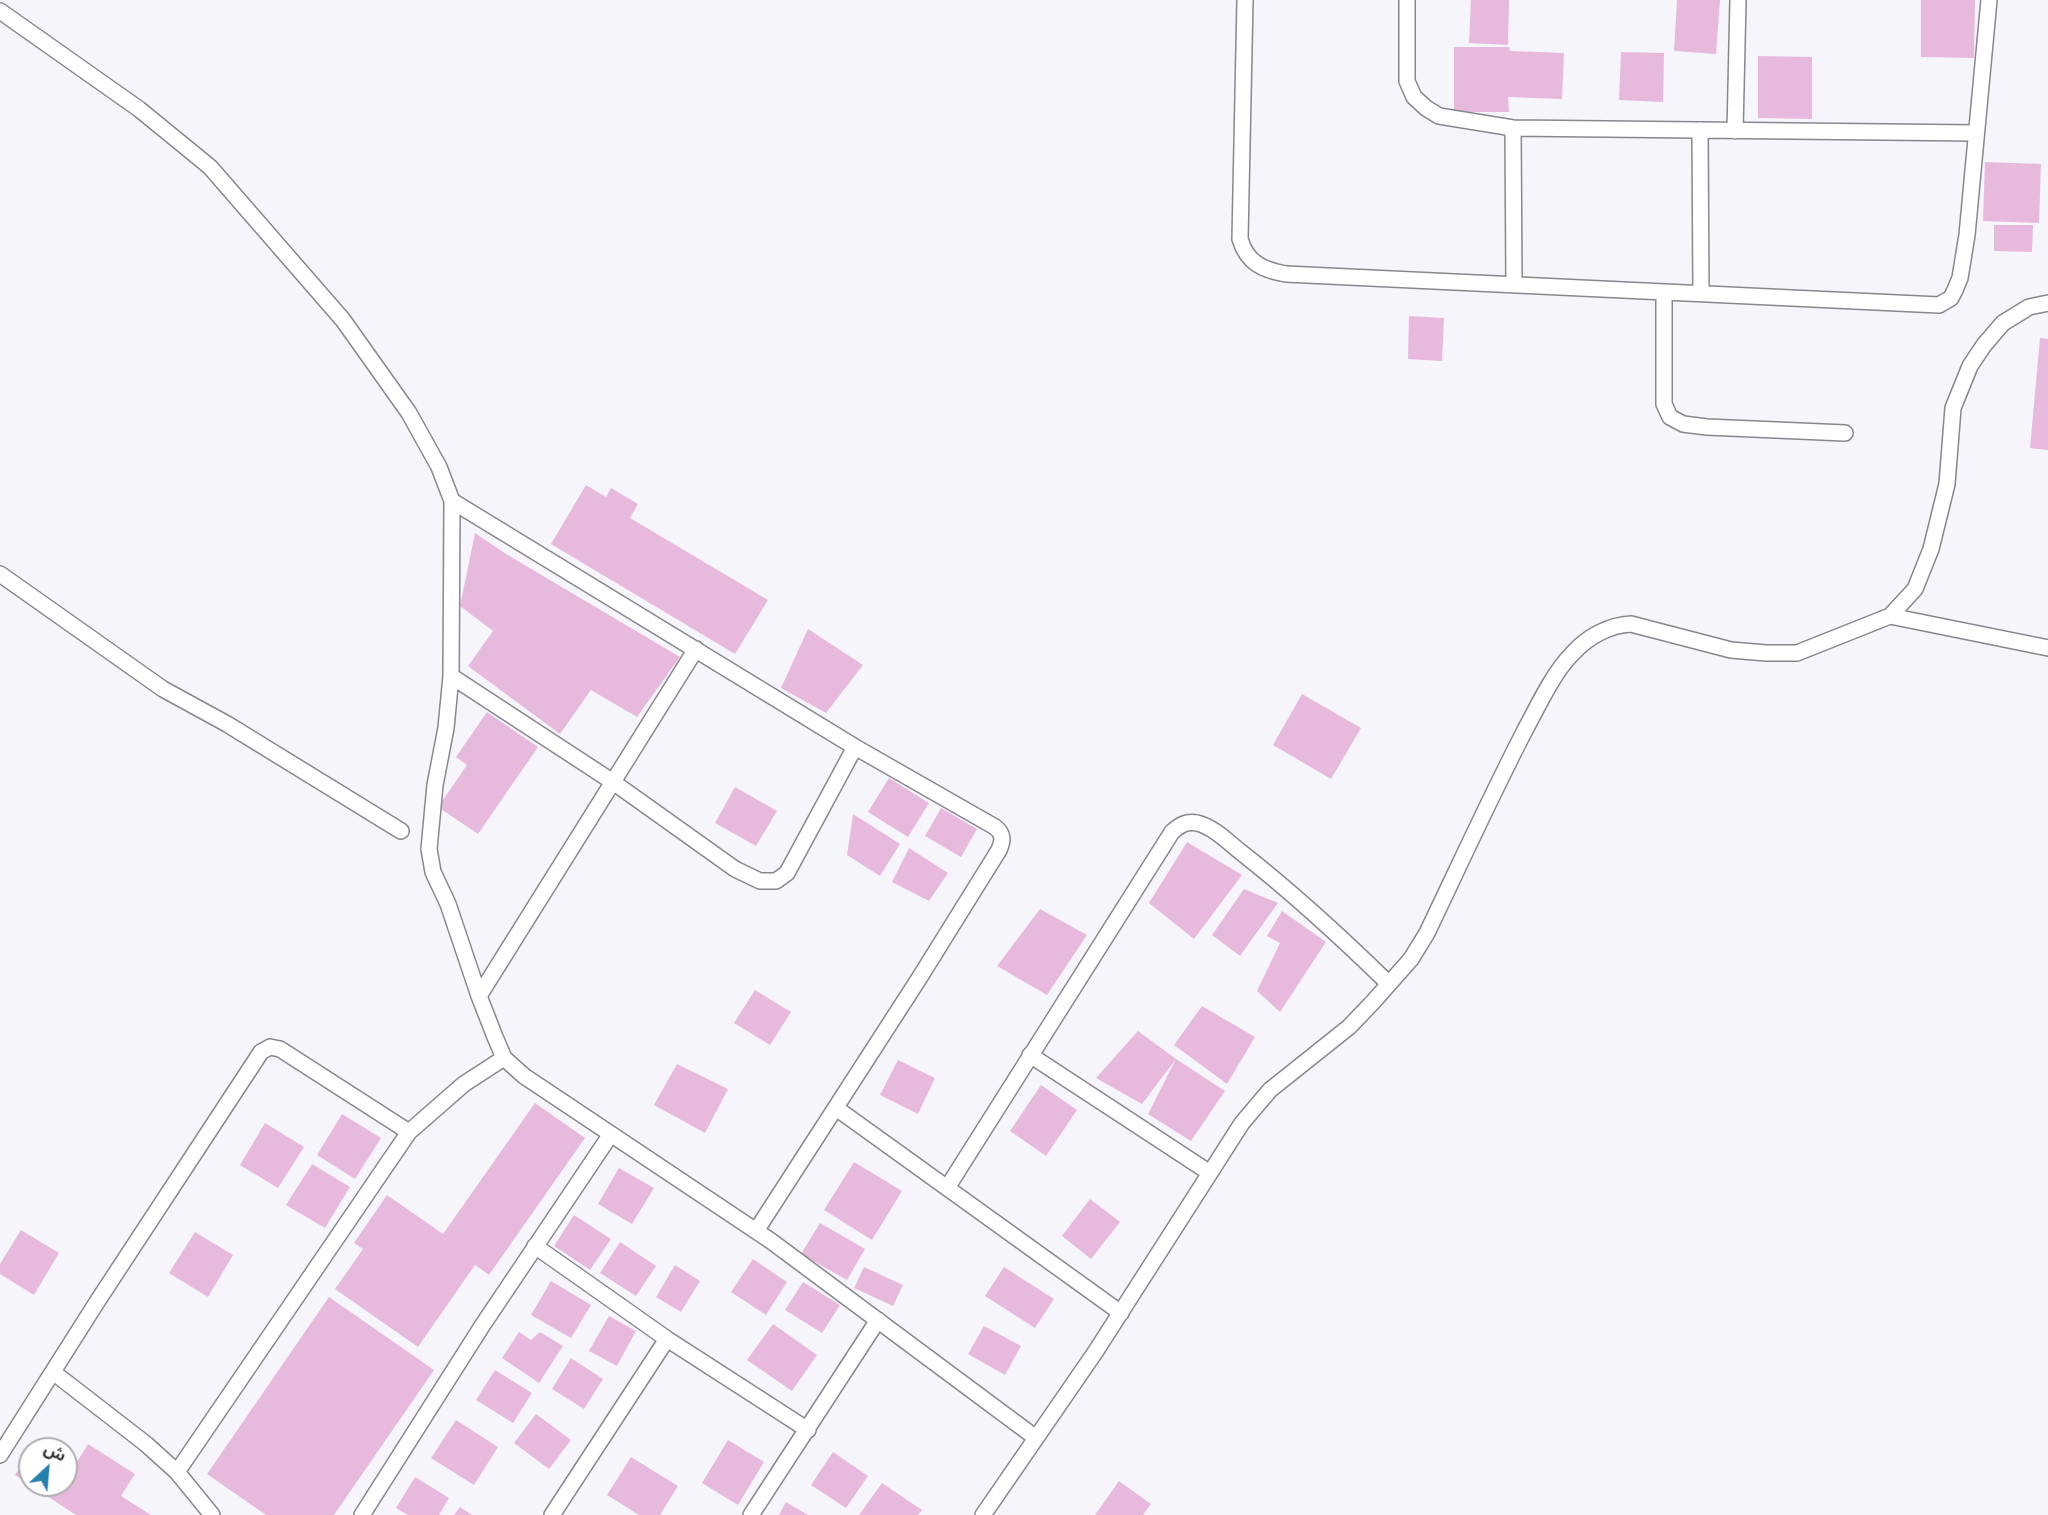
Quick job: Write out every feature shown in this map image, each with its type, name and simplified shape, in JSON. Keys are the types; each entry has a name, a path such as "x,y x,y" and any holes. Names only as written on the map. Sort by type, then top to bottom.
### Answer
{"street":[{"path":"1245,0 1240,239 1243,250 1263,268 1286,274 1939,305 1946,302 1960,278 1967,235 1989,0"},
{"path":"1407,0 1407,81 1414,97 1426,108 1447,118 1513,128 1976,134"},
{"path":"1735,131 1738,0"},
{"path":"0,11 139,109 210,166 343,320 409,413 439,467 452,501 451,676 446,728 435,785 429,849 433,872 448,904 479,996 504,1058 524,1076 756,1231 1036,1438"},
{"path":"1513,128 1514,285"},
{"path":"1700,130 1701,293"},
{"path":"1664,292 1664,404 1670,417 1683,424 1707,427 1845,434"},
{"path":"991,1512 1036,1438 1120,1313 1242,1123 1270,1090 1349,1027 1411,959 1427,933 1540,702 1571,654 1606,629 1631,624 1731,650 1797,653 1890,616 1915,589 1931,549 1947,484 1953,408 1971,366 1984,345 2003,322 2029,307 2048,303"},
{"path":"452,501 855,747 995,827 1003,838 993,860 756,1231"},
{"path":"0,574 163,689 227,724 401,831"},
{"path":"1890,616 2048,648"},
{"path":"479,996 696,649"},
{"path":"451,676 613,782 735,869 760,881 776,881 788,873 855,747"},
{"path":"947,1188 1172,832 1188,822 1199,823 1211,829 1273,878 1338,934 1389,984"},
{"path":"0,1455 96,1302 261,1052 270,1047 280,1049 409,1132"},
{"path":"1030,1055 1210,1173"},
{"path":"177,1472 409,1132 464,1084 504,1058"},
{"path":"836,1108 1120,1313"},
{"path":"363,1515 535,1246 611,1134"},
{"path":"535,1246 667,1339 808,1430"},
{"path":"751,1515 878,1320"},
{"path":"552,1515 667,1339"},
{"path":"53,1372 146,1444 177,1472 212,1515"}],"building":[{"path":"1471,0 1509,0 1508,45 1469,43"},
{"path":"1677,0 1720,0 1716,54 1674,51"},
{"path":"1921,0 1975,0 1974,58 1921,57"},
{"path":"1454,47 1509,47 1510,51 1564,53 1562,99 1508,97 1509,112 1454,112"},
{"path":"1621,52 1664,53 1663,102 1619,100"},
{"path":"1758,56 1812,57 1812,119 1758,118"},
{"path":"1985,162 2041,164 2039,223 1983,221"},
{"path":"1994,225 2033,225 2032,252 1994,251"},
{"path":"1409,316 1444,318 1442,361 1408,359"},
{"path":"2040,338 2048,339 2048,450 2030,448"},
{"path":"586,485 606,497 611,488 638,504 630,518 768,600 735,654 551,544"},
{"path":"475,533 506,554 680,657 637,717 591,690 560,734 468,666 493,631 460,606"},
{"path":"808,629 863,665 826,713 781,688"},
{"path":"1302,694 1361,728 1331,779 1273,745"},
{"path":"487,712 538,747 478,834 438,807 467,765 456,757"},
{"path":"889,778 929,803 908,837 868,812"},
{"path":"735,787 777,811 756,846 715,823"},
{"path":"941,808 977,829 961,857 925,836"},
{"path":"853,814 900,844 880,876 847,855"},
{"path":"1187,842 1242,875 1194,939 1149,903"},
{"path":"909,848 948,873 929,901 892,882"},
{"path":"1244,889 1278,903 1240,956 1212,935"},
{"path":"1040,909 1087,935 1047,995 997,966"},
{"path":"1282,911 1326,942 1280,1012 1257,991 1280,943 1267,936"},
{"path":"755,990 791,1012 770,1045 734,1023"},
{"path":"1202,1006 1255,1037 1227,1084 1174,1045"},
{"path":"1138,1031 1176,1059 1142,1104 1096,1078"},
{"path":"1176,1059 1225,1091 1191,1141 1148,1114"},
{"path":"898,1060 935,1078 918,1114 880,1095"},
{"path":"677,1064 728,1089 705,1133 654,1105"},
{"path":"1041,1085 1077,1110 1046,1156 1010,1131"},
{"path":"535,1103 585,1138 489,1275 475,1265 418,1347 335,1289 363,1249 354,1243 387,1195 443,1234"},
{"path":"342,1114 381,1138 355,1179 317,1155"},
{"path":"265,1123 304,1147 278,1188 240,1165"},
{"path":"854,1162 902,1191 872,1240 824,1210"},
{"path":"312,1164 350,1187 325,1228 286,1205"},
{"path":"619,1168 654,1188 632,1224 598,1204"},
{"path":"1090,1199 1120,1222 1091,1259 1062,1236"},
{"path":"574,1215 611,1239 590,1270 554,1246"},
{"path":"820,1223 865,1249 847,1280 801,1254"},
{"path":"21,1230 59,1253 34,1295 0,1274 0,1264"},
{"path":"195,1232 233,1255 208,1297 169,1273"},
{"path":"620,1242 656,1266 636,1296 600,1273"},
{"path":"753,1259 787,1282 766,1315 731,1292"},
{"path":"675,1265 700,1281 681,1312 656,1297"},
{"path":"864,1267 903,1285 893,1306 854,1288"},
{"path":"1004,1267 1054,1299 1035,1328 985,1296"},
{"path":"551,1281 591,1305 571,1338 531,1315"},
{"path":"803,1282 840,1305 822,1333 785,1310"},
{"path":"329,1297 434,1370 334,1515 266,1515 207,1474"},
{"path":"609,1316 636,1331 617,1366 589,1351"},
{"path":"773,1324 817,1355 792,1391 747,1360"},
{"path":"984,1326 1021,1346 1005,1375 968,1354"},
{"path":"519,1332 531,1340 540,1332 563,1346 539,1383 502,1358"},
{"path":"571,1358 603,1379 584,1409 552,1389"},
{"path":"495,1370 532,1393 513,1423 476,1400"},
{"path":"536,1414 571,1440 549,1469 514,1443"},
{"path":"456,1420 498,1447 474,1485 431,1458"},
{"path":"728,1440 764,1462 738,1505 702,1483"},
{"path":"88,1444 135,1474 121,1496 151,1515 76,1515 48,1497 78,1497 78,1460"},
{"path":"833,1452 868,1476 846,1508 811,1485"},
{"path":"631,1457 678,1486 660,1515 639,1515 607,1495"},
{"path":"415,1477 449,1498 439,1515 408,1515 396,1508"},
{"path":"1119,1481 1151,1504 1143,1515 1095,1515"},
{"path":"882,1483 922,1510 918,1515 859,1515"},
{"path":"786,1502 808,1515 779,1515"},
{"path":"460,1507 472,1515 454,1515"}]}
